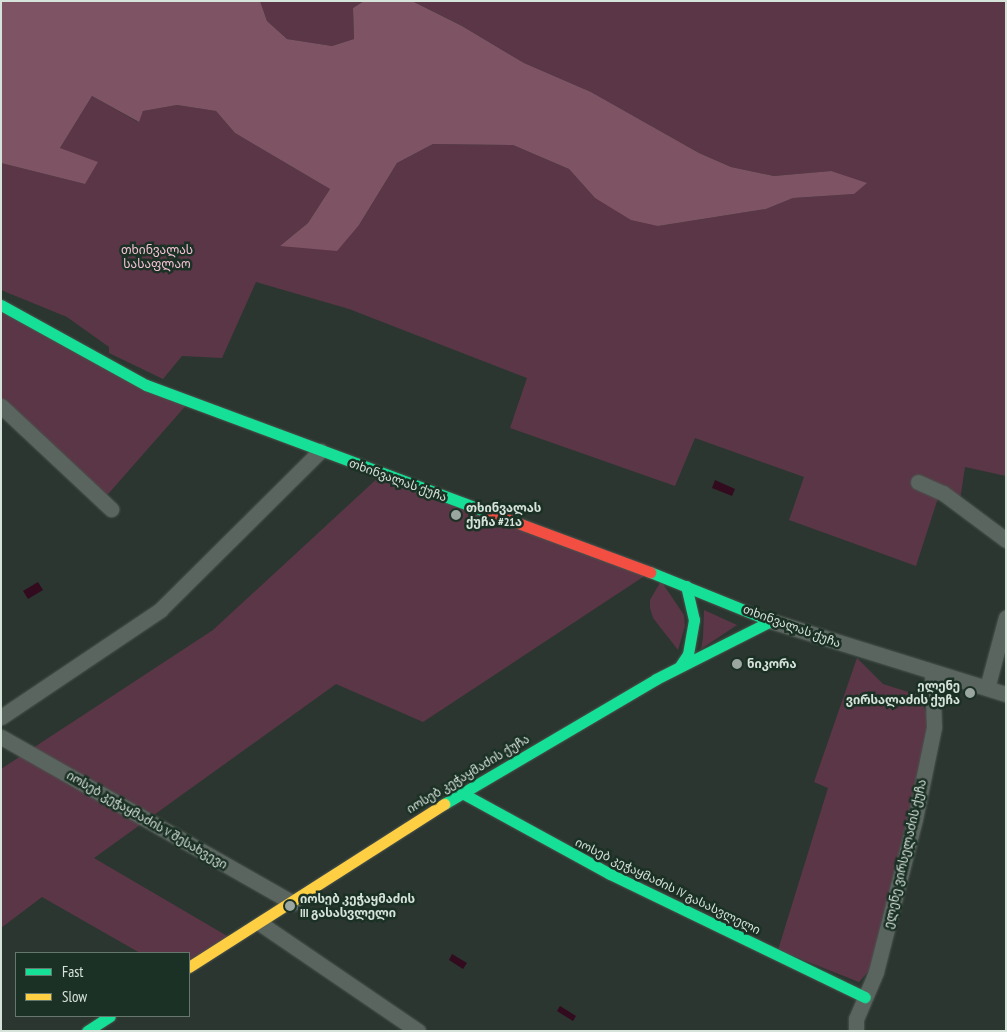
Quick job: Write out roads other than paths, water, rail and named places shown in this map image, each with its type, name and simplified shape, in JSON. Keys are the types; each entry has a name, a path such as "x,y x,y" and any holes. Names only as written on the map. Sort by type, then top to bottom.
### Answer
{"street":[{"name":"თხინვალას ქუჩა","path":"1,305 146,385 686,586 771,622 1006,694"},
{"path":"1,406 112,509"},
{"path":"1,717 160,610 320,451"},
{"path":"918,482 943,493 1006,540"},
{"path":"680,666 688,654 694,620 686,586"},
{"path":"986,688 1006,617"},
{"name":"იოსებ კეჭაყმაძის ქუჩა","path":"190,966 261,924 462,793 680,666 771,622"},
{"name":"ელენე ვირსელაძის ქუჩა","path":"856,1031 856,1019 876,972 915,819 934,727 932,672"},
{"name":"იოსებ კეჭაყმაძის V შესახვევი","path":"1,737 293,903"},
{"name":"იოსებ კეჭაყმაძის IV გასასვლელი","path":"462,793 610,874 865,997"},
{"path":"261,924 418,1031"},
{"path":"87,1031 108,1017"}],"place":[{"name":"თხინვალას ქუჩა #21ა","path":"456,515"},
{"name":"ნიკორა","path":"737,664"},
{"name":"ელენე ვირსალაძის ქუჩა","path":"970,693"},
{"name":"იოსებ კეჭაყმაძის III გასასვლელი","path":"290,906"}],"park label":[{"name":"თხინვალას სასაფლაო","path":"157,257"}]}
